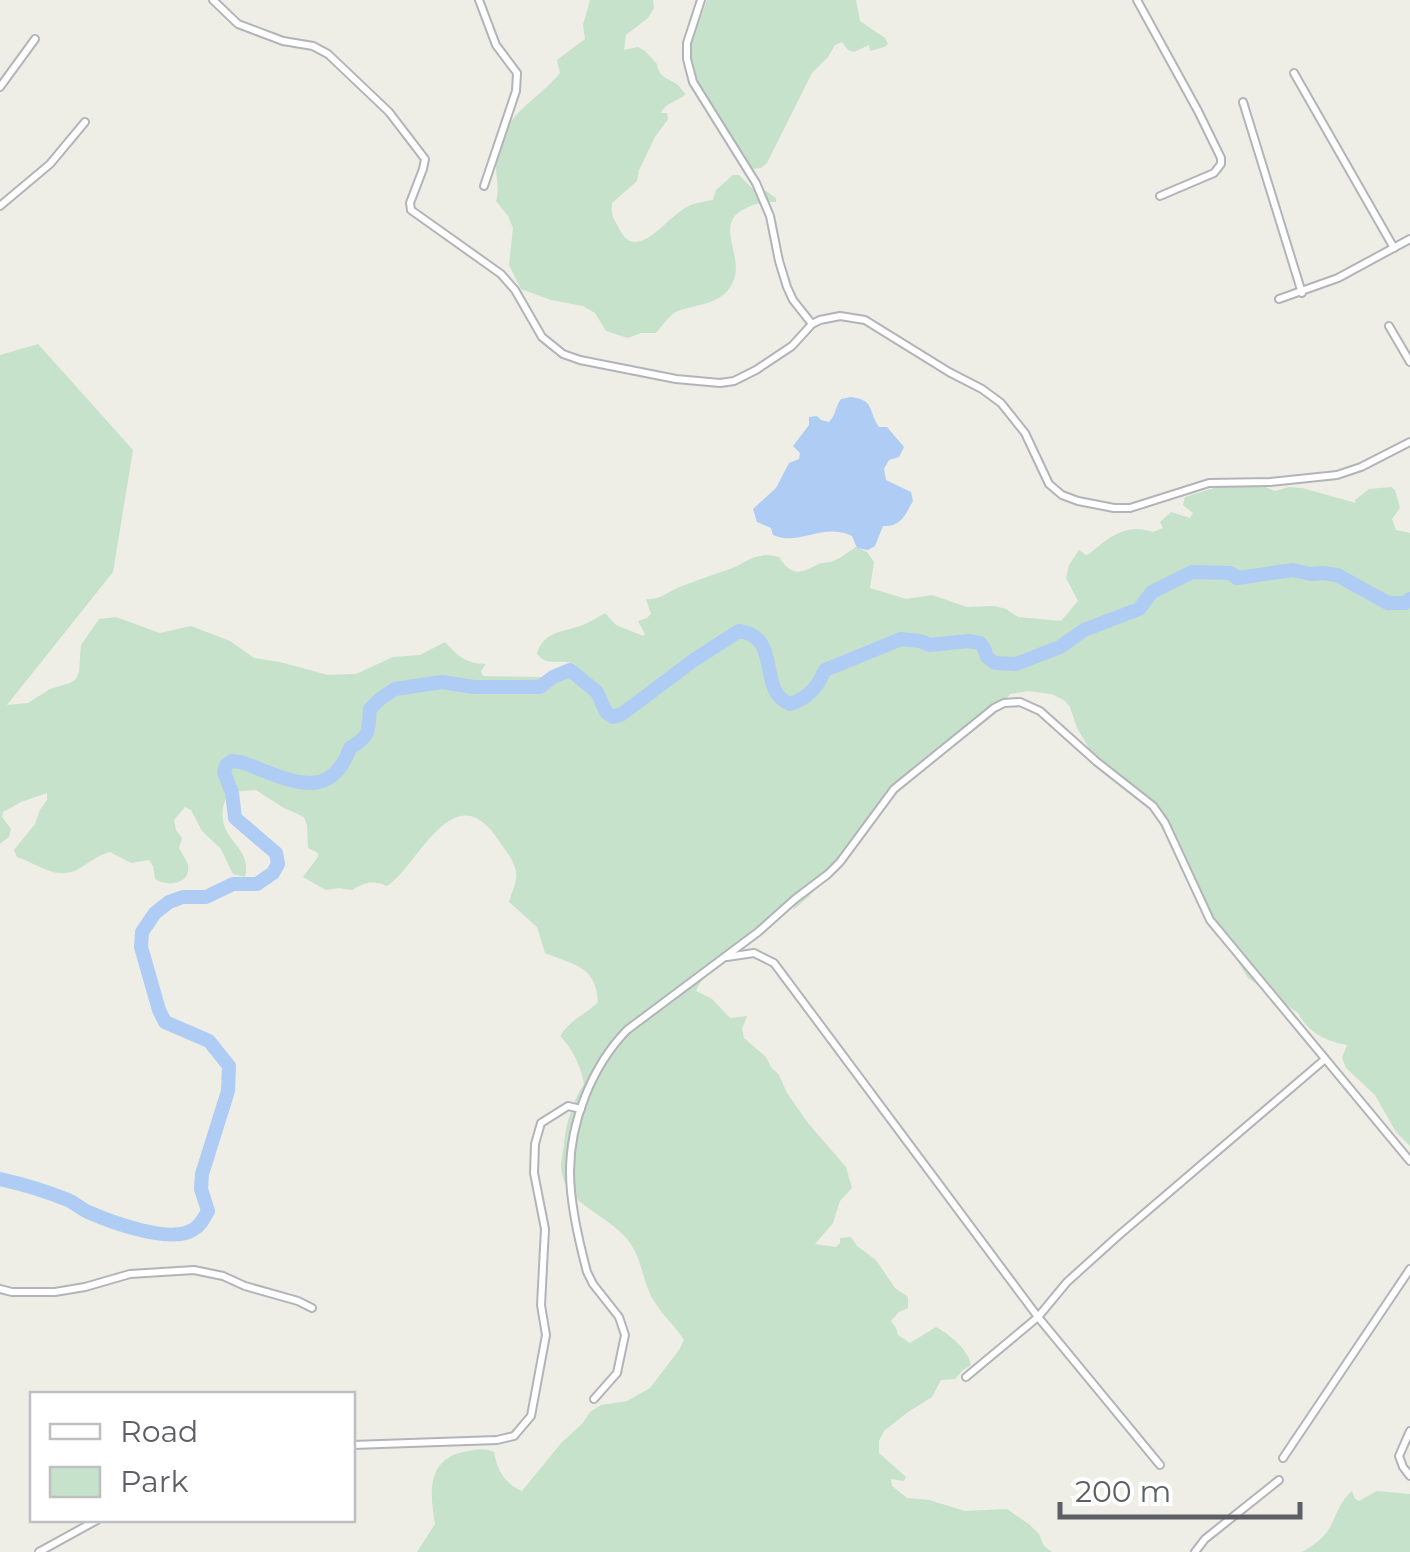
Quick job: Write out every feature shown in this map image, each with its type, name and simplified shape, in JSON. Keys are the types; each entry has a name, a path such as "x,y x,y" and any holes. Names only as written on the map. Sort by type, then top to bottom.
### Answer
{"street":[{"path":"212,0 238,24 328,54 389,112 424,158 411,210 501,274 515,290 542,337 563,354 676,379 734,381 792,346 812,324 840,316 865,320 1001,403 1025,433 1049,484 1062,495 1114,508 1130,508 1209,483 1337,475 1360,468 1410,442"},
{"path":"479,0 496,45 517,78 484,186"},
{"path":"701,0 686,43 692,82 756,184 770,216 786,286 812,324"},
{"path":"1137,0 1198,111 1221,164 1204,179 1160,196"},
{"path":"0,88 35,39"},
{"path":"1294,73 1394,248"},
{"path":"1244,102 1302,292"},
{"path":"0,206 50,164 85,122"},
{"path":"1280,299 1338,278 1410,239"},
{"path":"1389,326 1410,362"},
{"path":"594,1399 618,1373 626,1335 619,1317 593,1284 583,1256 570,1173 582,1109 592,1080 612,1045 626,1030 758,932 828,874 894,788 1004,703 1020,702 1040,710 1159,813 1210,920 1410,1160"},
{"path":"724,957 754,953 774,962 1038,1318 1160,1465"},
{"path":"966,1377 1038,1318 1077,1273 1324,1060"},
{"path":"355,1445 496,1440 514,1436 531,1416 546,1335 541,1305 545,1229 534,1173 535,1144 541,1122 568,1106 582,1109"},
{"path":"1284,1458 1410,1269"},
{"path":"0,1289 55,1292 130,1274 194,1270 223,1276 312,1308"},
{"path":"1410,1431 1399,1456 1410,1476"},
{"path":"1195,1552 1205,1539 1279,1480"},
{"path":"40,1552 93,1522"}],"green space":[{"path":"590,0 653,0 654,8 648,18 626,35 624,50 638,47 645,51 662,75 686,94 663,110 661,113 667,113 668,119 655,137 637,181 612,203 613,217 624,237 635,242 647,238 686,208 713,200 716,190 733,175 776,198 776,202 746,208 731,223 735,274 722,296 675,313 656,333 628,338 606,331 595,313 583,306 521,289 509,265 513,228 496,201 496,160 501,139 514,117 560,73 557,60 585,39 583,25"},
{"path":"707,0 856,0 860,21 888,44 870,51 869,45 854,52 842,42 835,45 812,73 767,163 752,169 722,135 691,73 690,46"},
{"path":"38,344 133,450 113,572 7,705 28,703 76,679 81,645 99,619 116,617 160,633 191,626 230,641 254,658 328,675 356,674 393,657 420,655 445,642 463,658 486,664 481,671 483,676 542,677 576,665 542,658 537,654 544,641 605,613 616,625 643,636 638,621 651,614 646,599 661,597 757,557 779,557 797,572 833,561 856,547 867,552 874,562 870,588 906,599 932,595 967,607 994,606 1018,617 1061,621 1078,601 1066,578 1079,550 1089,554 1126,530 1153,532 1163,528 1160,522 1171,512 1190,518 1193,513 1183,505 1185,497 1251,481 1275,491 1302,488 1356,503 1369,489 1391,487 1400,508 1392,519 1396,530 1410,533 1410,1146 1396,1132 1375,1095 1346,1068 1342,1058 1347,1045 1318,1035 1298,1013 1248,978 1194,890 1166,820 1090,750 1064,700 1028,691 1010,694 984,722 891,791 808,897 793,910 792,905 710,972 696,991 712,999 730,1018 747,1016 742,1029 744,1038 766,1057 808,1123 846,1167 852,1188 840,1201 833,1223 815,1244 836,1247 840,1238 851,1237 876,1260 895,1288 908,1297 908,1308 891,1321 898,1335 910,1343 936,1327 958,1343 969,1359 971,1365 955,1379 941,1380 932,1397 884,1431 879,1453 906,1477 904,1481 891,1479 892,1486 907,1498 965,1511 1007,1509 1030,1525 1052,1552 417,1552 435,1524 433,1480 442,1463 463,1452 490,1450 506,1480 522,1491 590,1412 601,1405 627,1401 650,1388 684,1340 651,1296 627,1239 577,1199 563,1179 566,1128 584,1084 576,1058 560,1036 598,1002 593,980 574,964 545,953 537,927 509,902 516,874 510,857 481,821 466,816 437,830 387,886 369,883 352,890 326,890 303,877 318,857 308,848 304,817 256,790 228,792 223,808 227,831 243,855 245,877 233,874 221,849 185,807 174,820 182,838 179,848 188,872 177,882 155,879 149,860 131,863 110,852 64,873 17,857 14,850 35,824 47,793 3,812 2,817 11,829 9,837 0,844 0,355"},
{"path":"1352,1491 1359,1501 1377,1491 1410,1494 1410,1552 1302,1552 1327,1532"}],"water":[{"path":"851,397 868,404 879,427 887,427 904,447 899,457 889,460 884,469 886,480 911,492 913,501 898,522 883,526 875,546 868,550 857,548 852,536 841,532 792,538 773,535 771,528 757,522 753,509 776,488 789,463 799,459 800,453 793,446 809,425 809,417 829,422 841,399"}],"waterway":[{"path":"0,1179 68,1200 85,1211 141,1230 184,1233 200,1223 208,1211 201,1189 202,1174 228,1091 229,1066 209,1041 165,1022 141,947 142,932 155,913 169,902 183,897 206,897 233,884 257,884 273,873 278,864 276,853 235,818 224,772 226,765 241,762 304,783 330,777 350,748 365,736 370,709 395,689 442,682 474,687 540,687 570,670 597,692 606,712 613,717 739,631 761,643 774,688 790,704 811,691 825,670 901,639 930,645 980,643 995,663 1016,664 1060,647 1084,630 1139,609 1152,592 1192,572 1230,573 1237,578 1293,570 1323,573 1337,575 1388,603 1405,603 1410,599"}]}
